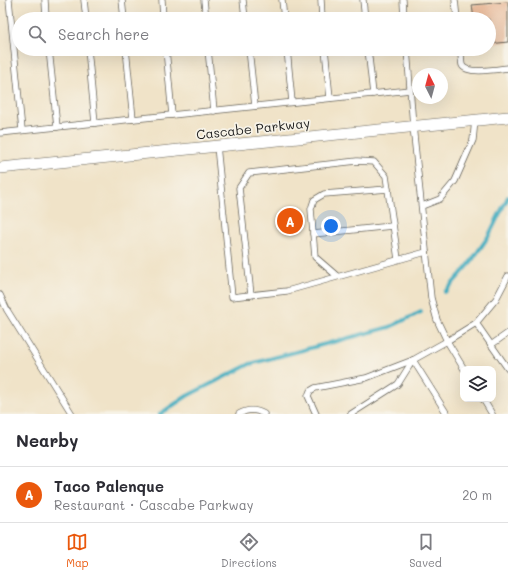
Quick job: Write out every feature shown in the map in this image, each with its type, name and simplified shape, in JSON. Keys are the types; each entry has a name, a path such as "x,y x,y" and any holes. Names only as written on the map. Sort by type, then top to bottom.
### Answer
{"street":[{"name":"Cascabe Parkway","path":"0,168 508,117"}],"lane":[{"path":"9,0 12,30"},
{"path":"45,0 46,12"},
{"path":"84,0 85,12"},
{"path":"122,0 123,12"},
{"path":"162,0 163,12"},
{"path":"204,0 205,12"},
{"path":"243,0 244,12"},
{"path":"282,0 283,12"},
{"path":"320,0 321,12"},
{"path":"363,0 364,12"},
{"path":"403,0 404,12"},
{"path":"455,0 456,12"},
{"path":"15,56 22,130"},
{"path":"50,56 57,127"},
{"path":"89,56 95,123"},
{"path":"127,56 133,119"},
{"path":"167,56 172,115"},
{"path":"209,56 214,111"},
{"path":"250,56 255,106"},
{"path":"288,56 292,102"},
{"path":"326,56 330,98"},
{"path":"369,56 373,94"},
{"path":"408,56 413,126 431,298 437,320 447,341 462,366"},
{"path":"461,56 464,68 474,71 508,68"},
{"path":"0,133 410,90"},
{"path":"422,206 440,199 455,181 473,140 475,120"},
{"path":"217,146 232,297 287,291 426,252"},
{"path":"251,295 239,188 249,173 357,161 374,162 386,176 392,226 398,259"},
{"path":"337,276 315,257 311,209 314,200 324,194 388,189"},
{"path":"313,234 392,226"},
{"path":"316,414 308,396 310,391 315,388 366,378 413,360 447,341 476,323 496,299 508,276"},
{"path":"0,295 7,310 72,414"},
{"path":"476,323 508,369"},
{"path":"491,345 508,333"},
{"path":"351,414 398,384 413,360"},
{"path":"413,360 446,414"},
{"path":"485,402 492,414"},
{"path":"239,414 245,411 256,410 264,414"}],"building":[{"path":"508,2 508,42 496,43 496,12 473,12 472,5"}],"waterway":[{"path":"445,292 468,266 488,237 508,197"},
{"path":"160,414 187,396 250,364 390,327 421,312"}],"place":[{"name":"Taco Palenque","path":"290,221"}]}
